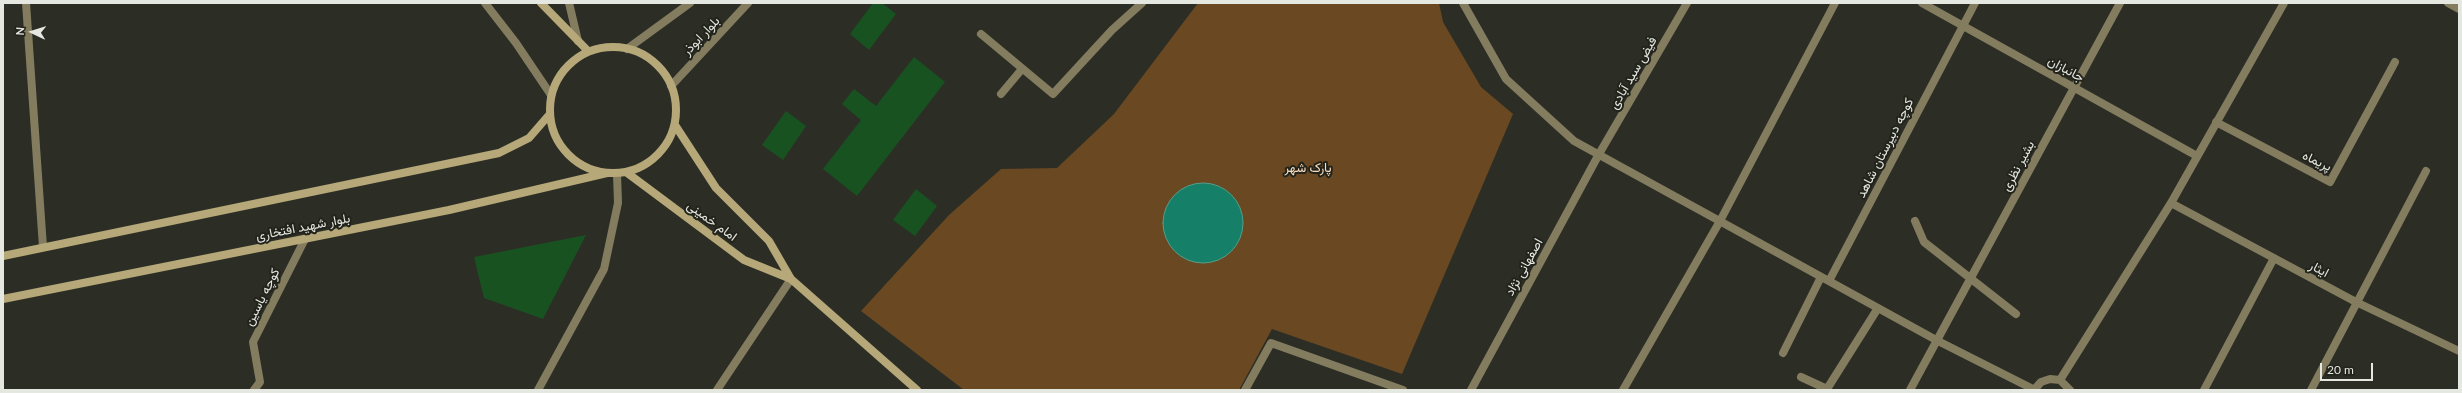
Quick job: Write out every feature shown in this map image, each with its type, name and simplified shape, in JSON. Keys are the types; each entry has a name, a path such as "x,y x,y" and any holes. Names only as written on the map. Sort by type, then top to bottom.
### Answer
{"main road":[{"path":"541,3 588,52"},
{"path":"608,47 627,48 646,56 661,69 671,86 676,105 675,125 667,144 654,159 637,170 622,173 607,173 598,172 579,165 564,152 554,135 550,115 551,95 559,77 567,67 588,52 608,47"},
{"path":"3,256 499,154 529,138 550,115"},
{"name":"امام خمینی","path":"675,125 716,188 769,241 791,279 916,390"},
{"name":"بلوار شهید افتخاری","path":"3,299 448,210 607,173"},
{"name":"امام خمینی","path":"622,173 744,260 791,279"}],"street":[{"path":"26,3 43,247"},
{"path":"485,3 516,43 551,95"},
{"path":"569,3 578,41"},
{"path":"627,48 690,3"},
{"name":"بلوار ابوذر","path":"671,86 748,3"},
{"path":"981,34 1053,94 1112,30 1142,3"},
{"path":"1463,3 1506,79 1574,141 1938,341 2034,390 2041,382 2050,379 2060,380 2070,390"},
{"name":"فیض سید آبادی","path":"1599,154 1687,3"},
{"path":"1623,390 1720,221 1835,3"},
{"name":"جانبازان","path":"1922,3 2197,156"},
{"name":"کوچه دبیرستان شاهد","path":"1829,281 1962,25 1975,3"},
{"name":"بشیر نظری","path":"1910,390 1972,278 2073,87 2120,3"},
{"path":"2060,380 2171,203 2284,3"},
{"path":"2449,3 2459,9"},
{"name":"پریماه","path":"2216,122 2330,182 2395,62"},
{"path":"1001,94 1022,69"},
{"name":"اصفهانی نژاد","path":"1471,390 1599,154"},
{"path":"2311,390 2426,170"},
{"path":"538,390 604,269 618,203 622,173"},
{"name":"ایثار","path":"2171,203 2356,302 2459,351"},
{"path":"1915,221 1924,242 1972,278 2016,314"},
{"name":"کوچه یاسین","path":"254,390 260,382 253,342 305,239"},
{"path":"2204,390 2274,258"},
{"path":"1783,353 1821,277"},
{"path":"717,390 791,279"},
{"path":"1801,377 1827,389 1878,308"},
{"path":"1244,390 1271,343 1402,390"}],"green space":[{"name":"پارک شهر","path":"1198,3 1439,3 1443,22 1481,87 1513,114 1402,374 1272,329 1239,390 964,390 861,311 949,215 1001,169 1057,168 1114,114"}],"shaded area":[{"path":"1203,183 1218,186 1231,195 1240,208 1243,223 1240,238 1231,251 1218,260 1203,263 1188,260 1175,251 1166,238 1163,223 1166,208 1175,195 1188,186"}],"building":[{"path":"873,3 882,3 896,14 869,50 850,34"},
{"path":"914,57 945,82 857,196 823,169 861,120 842,104 854,89 876,106"},
{"path":"786,111 806,126 783,160 762,145"},
{"path":"916,189 937,206 915,236 893,220"},
{"path":"586,235 543,319 484,298 474,257"}]}
